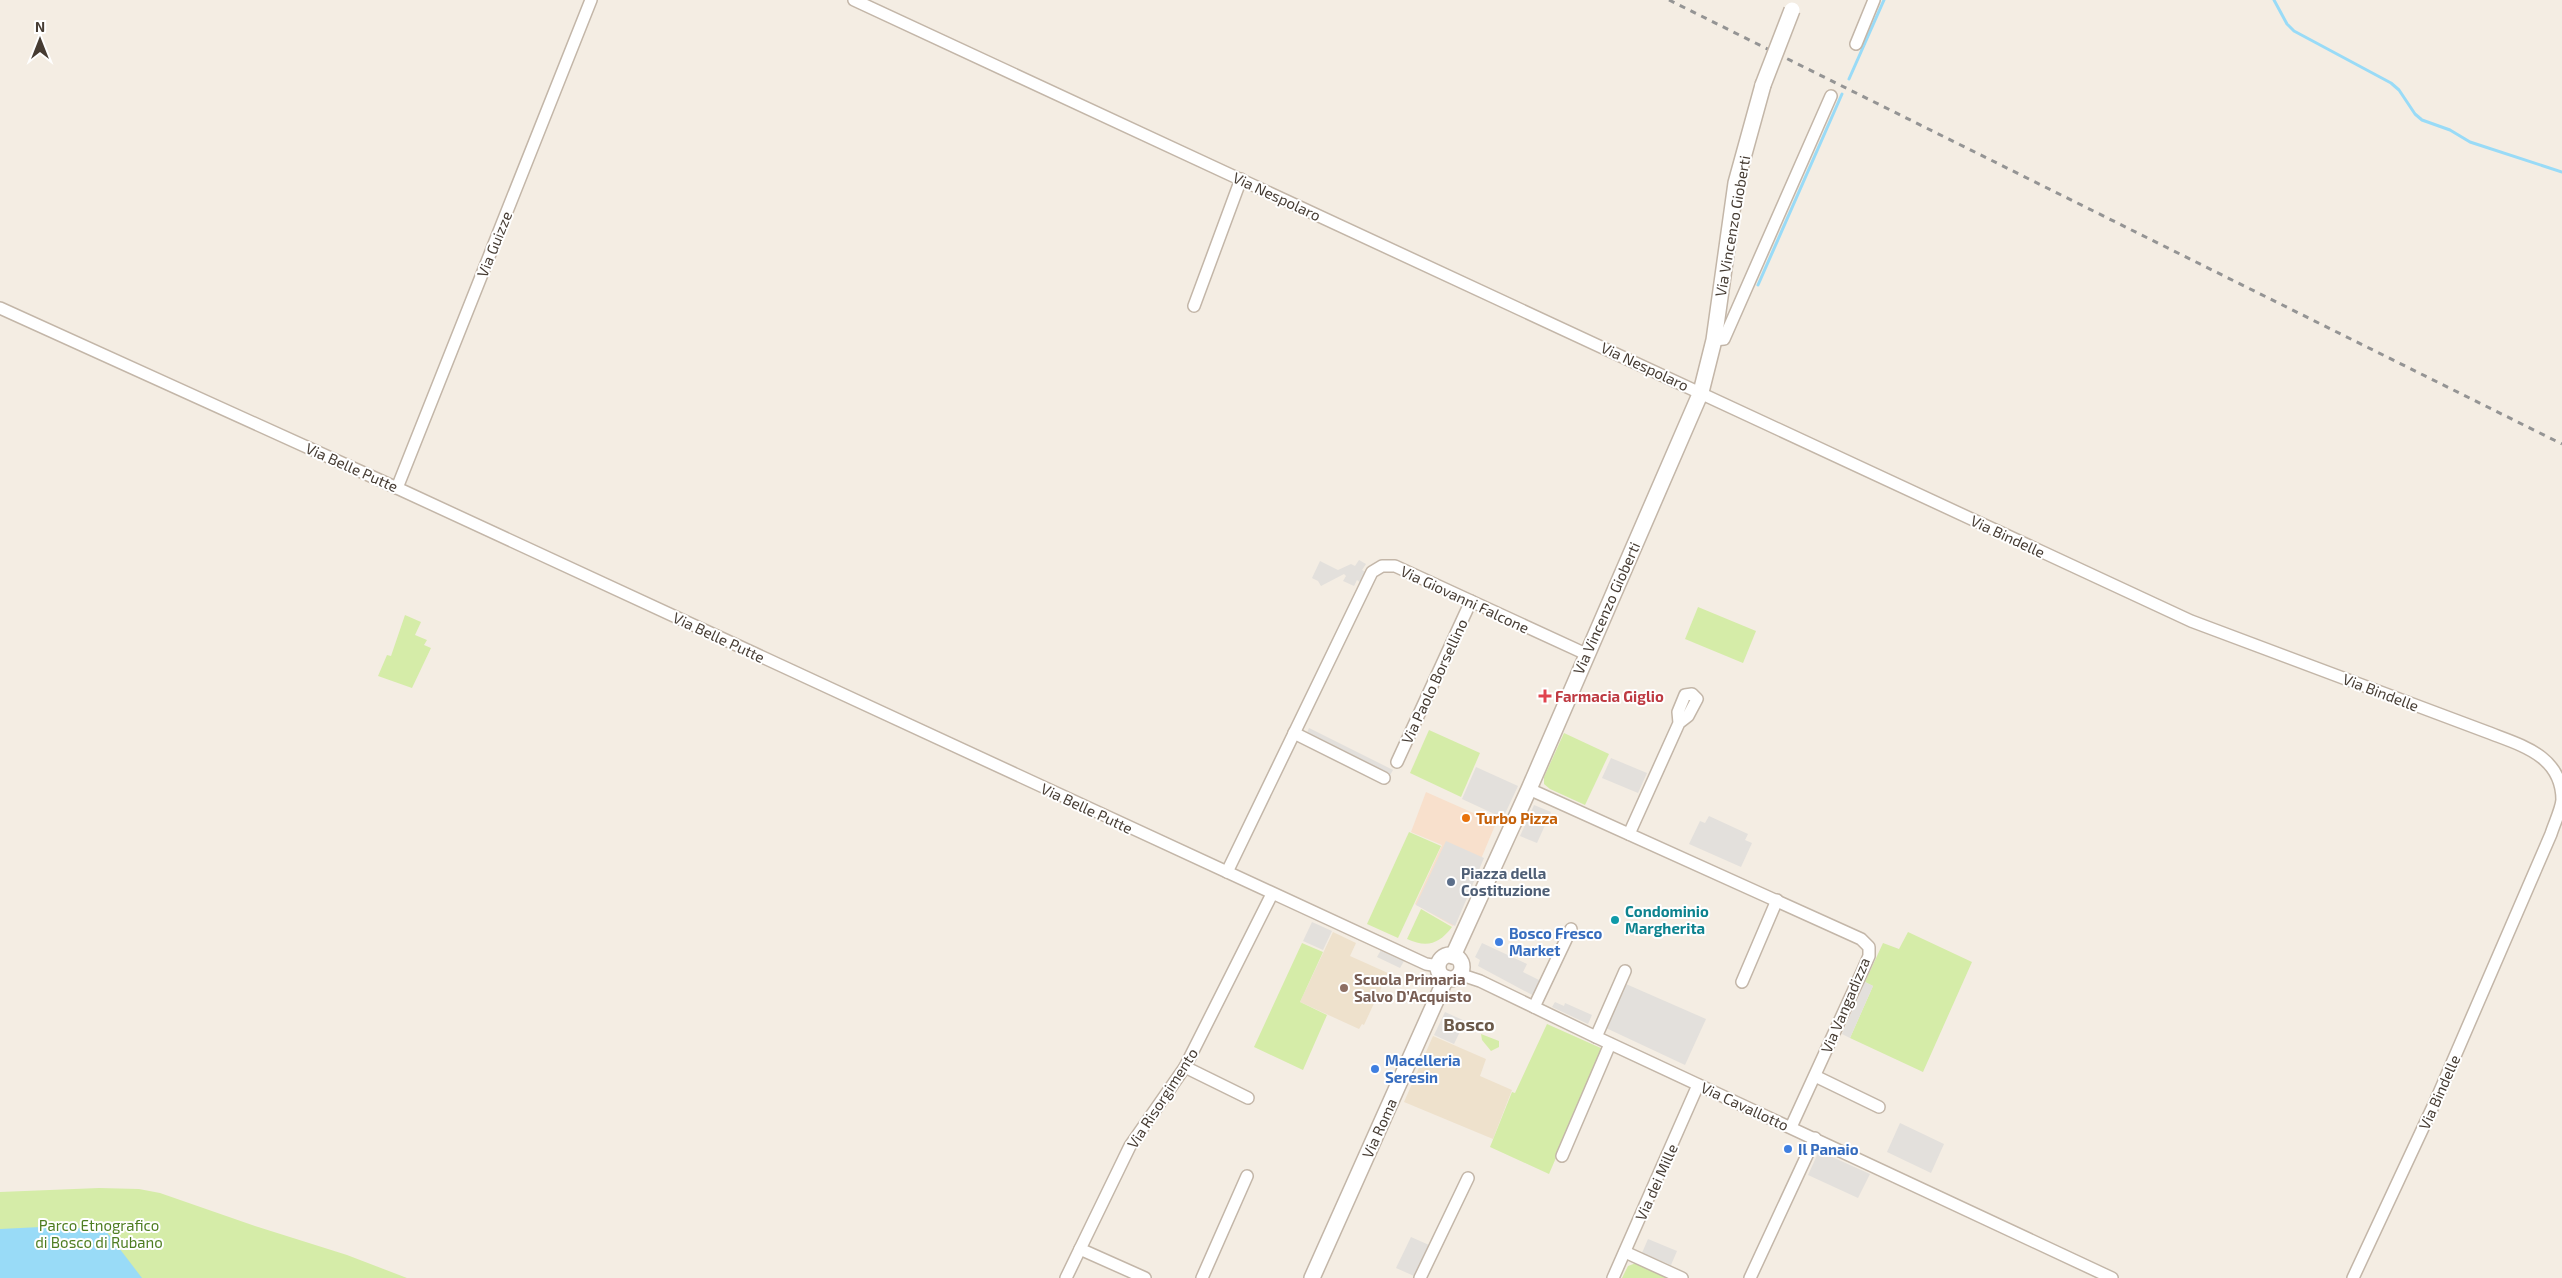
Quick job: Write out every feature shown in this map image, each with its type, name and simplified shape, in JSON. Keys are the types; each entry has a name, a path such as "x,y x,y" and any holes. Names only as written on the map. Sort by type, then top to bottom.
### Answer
{"street":[{"name":"Via Guizze","path":"397,488 591,0"},
{"name":"Via Nespolaro","path":"854,0 1700,392"},
{"path":"1856,44 1874,0"},
{"name":"Via Vincenzo Gioberti","path":"1448,973 1461,963 1453,956 1529,789 1700,392 1714,340 1736,183 1763,85 1794,5"},
{"name":"Via Vincenzo Gioberti","path":"1714,340 1724,339 1831,96"},
{"path":"1194,306 1241,179"},
{"name":"Via Belle Putte","path":"0,308 397,488 1272,894 1448,973"},
{"name":"Via Bindelle","path":"1700,392 2191,621 2533,750 2547,760 2556,772 2562,800 2551,834 2436,1100 2353,1278"},
{"name":"Via Giovanni Falcone","path":"1227,872 1372,572 1382,566 1395,566 1586,654"},
{"name":"Via Paolo Borsellino","path":"1397,762 1471,601"},
{"path":"1629,834 1679,723"},
{"path":"1294,733 1384,778"},
{"name":"Via Vangadizza","path":"1529,789 1861,939 1868,947 1868,956 1791,1127"},
{"name":"Via Risorgimento","path":"1066,1278 1130,1146 1185,1067 1272,894"},
{"path":"1742,982 1777,900"},
{"path":"1534,1007 1571,929"},
{"path":"1596,1038 1626,972"},
{"name":"Via Cavallotto","path":"1448,973 1480,981 1596,1038 1816,1138 2112,1278"},
{"name":"Via Roma","path":"1312,1278 1448,973"},
{"path":"1562,1156 1610,1044"},
{"path":"1185,1067 1248,1098"},
{"path":"1815,1076 1879,1107"},
{"name":"Via dei Mille","path":"1613,1278 1698,1085"},
{"path":"1750,1278 1816,1138"},
{"path":"1202,1278 1247,1176"},
{"path":"1420,1278 1468,1178"},
{"path":"1080,1249 1145,1278"},
{"path":"1625,1252 1682,1278"}],"shaded area":[{"path":"1359,560 1366,564 1362,570 1365,572 1360,582 1357,580 1354,586 1343,581 1346,576 1344,574 1321,586 1318,581 1312,578 1320,561 1338,570 1351,564 1355,566"},
{"path":"1309,728 1393,770 1389,777 1306,735"},
{"path":"1611,758 1647,773 1638,793 1602,778"},
{"path":"1476,767 1518,786 1503,818 1462,799"},
{"path":"1426,792 1496,823 1453,926 1415,904 1442,845 1411,832"},
{"path":"1534,805 1551,812 1537,843 1520,836"},
{"path":"1709,816 1748,834 1745,840 1752,843 1741,867 1689,844 1700,821 1705,823"},
{"name":"Piazza della Costituzione","path":"1446,841 1484,858 1455,926 1416,905"},
{"path":"1312,922 1332,931 1323,950 1303,941"},
{"name":"Scuola Primaria Salvo D’Acquisto","path":"1333,932 1356,943 1350,956 1388,973 1364,1025 1362,1024 1359,1029 1300,1002"},
{"path":"1482,943 1527,964 1523,972 1543,982 1536,997 1478,966 1480,960 1475,957"},
{"path":"1381,950 1404,961 1400,968 1377,957"},
{"path":"1865,982 1873,986 1850,1038 1842,1034"},
{"path":"1626,984 1706,1019 1685,1065 1606,1028"},
{"path":"1555,1002 1564,1006 1565,1003 1592,1015 1588,1024 1552,1007"},
{"path":"1445,1012 1465,1021 1454,1044 1434,1035"},
{"path":"1433,1036 1486,1059 1480,1076 1512,1090 1493,1139 1404,1102"},
{"path":"1900,1123 1944,1144 1931,1173 1887,1152"},
{"path":"1819,1151 1870,1174 1858,1198 1808,1175"},
{"path":"1411,1237 1429,1245 1414,1276 1396,1268"},
{"path":"1648,1239 1677,1251 1671,1265 1642,1253"}],"green space":[{"path":"1698,607 1756,631 1743,663 1685,639"},
{"path":"405,615 421,622 415,635 427,640 424,645 431,648 412,688 378,676 387,655 391,656"},
{"path":"1429,730 1480,753 1461,797 1410,773"},
{"path":"1564,733 1609,754 1585,805 1550,789 1544,784 1544,777"},
{"path":"1409,832 1441,846 1398,938 1367,924"},
{"path":"1421,909 1452,927 1437,941 1432,943 1414,942 1407,939"},
{"path":"1908,932 1972,962 1923,1072 1850,1038 1873,986 1865,982 1883,943 1899,949"},
{"path":"1302,943 1323,952 1300,1002 1327,1015 1303,1070 1254,1047"},
{"path":"1547,1024 1603,1049 1549,1174 1490,1147 1512,1092 1515,1093"},
{"path":"1481,1034 1499,1041 1499,1047 1491,1051 1482,1040"},
{"name":"Parco Etnografico di Bosco di Rubano","path":"99,1188 139,1189 160,1193 347,1255 407,1278 0,1278 0,1192"},
{"path":"1636,1263 1668,1278 1622,1278 1628,1266"}],"water":[{"path":"61,1226 106,1231 142,1278 0,1278 0,1229"}],"waterway":[{"path":"1849,79 1884,0"},
{"path":"2274,0 2287,24 2294,31 2391,83 2399,90 2415,114 2422,120 2450,130 2470,142 2562,172"},
{"path":"1758,285 1842,94"}],"railway":[{"path":"1669,0 2562,444"}],"place":[{"name":"Farmacia Giglio","path":"1545,696"},
{"name":"Turbo Pizza","path":"1466,818"},
{"name":"Piazza della Costituzione","path":"1451,882"},
{"name":"Condominio Margherita","path":"1615,920"},
{"name":"Bosco Fresco Market","path":"1499,942"},
{"name":"Scuola Primaria Salvo D’Acquisto","path":"1344,988"},
{"name":"Macelleria Seresin","path":"1375,1069"},
{"name":"Il Panaio","path":"1788,1149"}],"district":[{"name":"Bosco","path":"1469,1024"}]}
